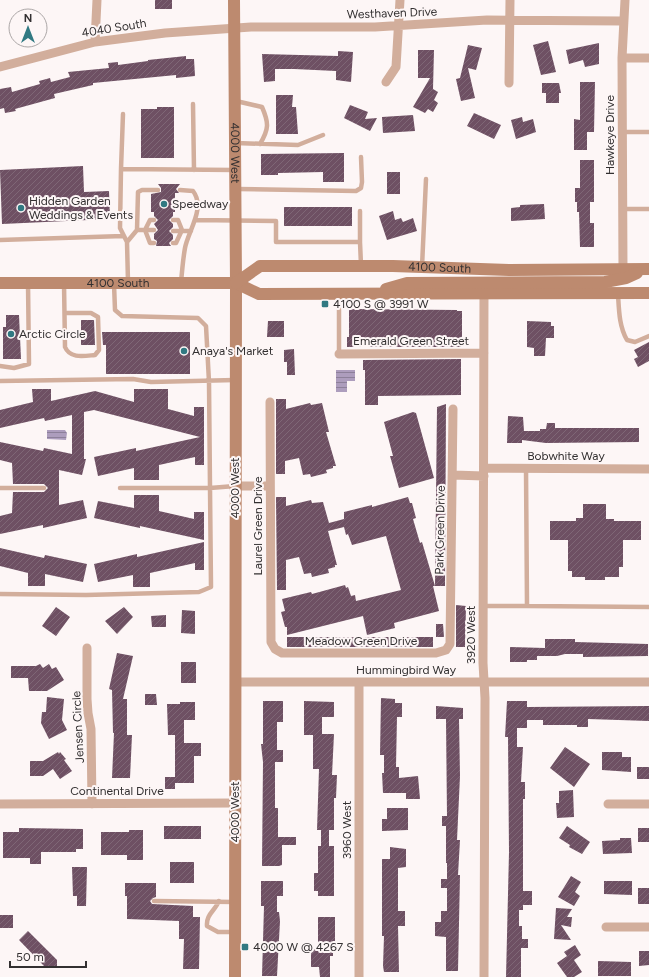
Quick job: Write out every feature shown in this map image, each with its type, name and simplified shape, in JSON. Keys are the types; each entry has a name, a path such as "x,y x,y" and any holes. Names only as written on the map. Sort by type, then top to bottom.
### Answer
{"main road":[{"name":"4000 West","path":"234,0 236,283 235,977"},
{"name":"4100 South","path":"236,283 260,266 361,266 515,270 623,270 647,268"},
{"path":"374,293 407,283 605,282 626,278 647,268"},
{"name":"4100 South","path":"0,283 236,283 259,294 649,292"}],"street":[{"path":"95,42 97,0"},
{"path":"386,82 396,67 400,0"},
{"path":"509,83 510,0"},
{"name":"Hawkeye Drive","path":"623,270 622,58 625,0"},
{"name":"Westhaven Drive","path":"234,29 251,27 375,27 510,20 623,21"},
{"name":"4040 South","path":"0,67 95,42 165,32 234,29"},
{"path":"622,58 649,58"},
{"name":"3920 West","path":"484,293 484,977"},
{"name":"Emerald Green Street","path":"338,354 484,353"},
{"name":"Laurel Green Drive","path":"270,402 271,642 275,649"},
{"name":"Park Green Drive","path":"446,650 450,644 453,409"},
{"name":"Bobwhite Way","path":"453,475 526,468 649,469"},
{"path":"235,486 270,486"},
{"name":"Jensen Circle","path":"87,648 87,699 91,729 92,804"},
{"name":"Meadow Green Drive","path":"275,649 282,653 436,653 446,650"},
{"name":"Hummingbird Way","path":"235,682 649,682"},
{"name":"3960 West","path":"359,682 359,977"},
{"name":"Continental Drive","path":"0,804 235,803"},
{"path":"608,804 649,804"},
{"path":"606,927 649,927"}],"lane":[{"path":"234,100 262,108 267,119 267,132 260,144"},
{"path":"193,104 194,170"},
{"path":"123,114 120,228 127,242 128,283"},
{"path":"622,132 649,132"},
{"path":"234,143 298,145 323,135"},
{"path":"235,189 356,191 361,188 362,182 361,156"},
{"path":"121,169 235,170"},
{"path":"422,267 426,179"},
{"path":"127,242 137,230 138,192 142,190 158,190"},
{"path":"180,190 193,191 196,196 196,220 185,248 181,283"},
{"path":"623,209 649,209"},
{"path":"360,211 361,266"},
{"path":"154,220 150,220 145,230 150,243 154,243"},
{"path":"173,220 178,220 182,230 176,243 173,243"},
{"path":"196,220 276,221 276,242 360,242"},
{"path":"137,230 154,230"},
{"path":"173,231 191,231"},
{"path":"0,240 123,236"},
{"path":"0,366 14,368 29,364 28,283"},
{"path":"64,283 64,313 65,347 67,352 73,356 95,355 99,350 98,317 91,313 64,313"},
{"path":"0,594 86,595 199,592 210,587 209,382 206,326 198,318 122,316 115,310 114,283"},
{"path":"618,293 622,331 627,340 635,342 649,336"},
{"path":"338,354 339,294"},
{"path":"0,381 133,379 151,382 209,382 235,380"},
{"path":"526,468 527,606"},
{"path":"120,488 210,488 235,486"},
{"path":"0,488 44,488"},
{"path":"483,606 649,607"},
{"path":"154,901 235,902"},
{"path":"219,902 217,908 209,914 207,926 218,932 235,932"}],"shaded area":[{"path":"336,370 355,370 355,381 347,381 347,392 336,392"},
{"path":"47,430 65,430 67,433 66,440 47,439"}],"building":[{"path":"155,0 172,0 172,9 155,9"},
{"path":"548,41 556,72 541,75 533,45"},
{"path":"599,43 599,64 585,67 583,60 569,64 566,50"},
{"path":"468,45 482,48 476,70 468,68 475,98 461,101 456,79 460,78"},
{"path":"418,50 434,50 433,89 438,92 434,100 438,103 433,112 428,109 425,113 413,107 430,78 418,78"},
{"path":"338,51 353,52 351,82 336,80 336,71 275,69 275,81 264,82 262,54 338,56"},
{"path":"186,56 186,59 194,59 195,76 176,78 176,75 93,83 93,85 54,94 55,98 15,109 16,111 5,113 4,108 0,109 0,89 11,87 12,92 40,84 39,81 50,78 51,82 70,77 68,72 109,68 108,63 118,62 118,65"},
{"path":"580,82 595,82 594,132 587,132 587,150 574,150 574,119 580,120"},
{"path":"542,83 559,83 561,93 559,93 559,103 546,103 546,93 542,93"},
{"path":"276,95 293,95 292,107 296,107 298,134 276,134"},
{"path":"350,105 368,112 365,119 377,118 370,131 344,118"},
{"path":"157,107 174,107 174,158 141,158 141,109 157,109"},
{"path":"474,113 501,125 494,139 467,126"},
{"path":"413,115 415,131 383,133 382,117"},
{"path":"522,117 523,122 533,119 536,132 516,139 511,120"},
{"path":"344,153 344,182 323,182 323,172 261,175 261,154"},
{"path":"580,160 594,160 594,202 590,202 590,223 594,223 594,247 580,247 579,212 577,212 577,202 575,202 575,188 580,188"},
{"path":"83,166 84,192 109,191 110,219 2,224 0,170"},
{"path":"387,172 400,172 400,194 387,194"},
{"path":"158,184 180,184 176,189 179,193 175,193 175,212 173,212 173,216 169,220 173,224 173,227 169,231 173,235 173,239 169,243 171,246 156,246 157,241 154,239 154,234 158,230 154,224 158,220 154,216 154,212 151,212 151,194 161,192 161,188"},
{"path":"544,204 545,219 511,221 511,208 520,207 520,205"},
{"path":"284,207 352,207 352,226 284,226"},
{"path":"393,211 395,220 401,218 403,222 413,218 417,231 387,240 379,216"},
{"path":"349,310 462,311 462,347 347,347 347,337 349,337"},
{"name":"Arctic Circle","path":"6,315 19,315 21,359 3,359 3,327 6,327"},
{"path":"81,320 94,320 95,345 81,345"},
{"path":"268,321 284,321 284,337 267,337"},
{"path":"527,321 551,322 551,326 554,326 554,338 546,338 545,356 534,356 534,348 527,347"},
{"path":"102,332 190,332 190,374 106,374 106,345 103,345"},
{"path":"649,342 649,361 638,367 634,359 638,357 634,350"},
{"path":"294,349 295,375 287,375 287,362 284,362 284,350"},
{"path":"461,359 461,395 378,396 378,405 365,405 365,370 363,370 363,360"},
{"path":"32,389 51,389 51,401 95,391 134,402 134,389 168,389 168,409 194,416 194,407 204,407 204,465 195,465 195,457 159,465 159,480 134,480 134,468 98,476 94,457 136,448 136,451 200,437 94,410 84,412 84,459 86,459 82,475 59,470 59,505 83,500 87,518 43,528 43,525 0,534 0,516 12,513 13,492 44,492 48,488 44,484 13,484 12,463 0,460 0,442 43,451 44,448 72,454 72,415 45,421 44,418 0,428 0,410 33,402"},
{"path":"276,399 286,399 286,409 310,403 311,405 322,403 329,432 326,432 336,466 326,470 327,473 311,477 310,474 303,475 299,458 285,461 285,474 276,474"},
{"path":"446,404 445,586 435,586 437,407"},
{"path":"413,412 416,413 434,478 399,488 390,456 393,456 384,422"},
{"path":"508,416 523,417 524,431 540,431 540,429 546,429 547,423 555,423 555,428 639,428 639,442 546,443 522,440 522,443 507,443"},
{"path":"134,495 159,495 159,511 194,519 194,512 204,512 204,540 94,518 98,501 134,508"},
{"path":"276,497 286,497 286,506 311,500 312,503 323,502 329,523 344,519 344,512 372,505 372,507 408,497 410,503 412,503 416,518 413,519 420,543 422,542 435,586 433,586 439,611 394,623 395,628 367,635 363,616 287,635 287,627 285,627 281,612 285,611 282,599 311,592 312,594 345,585 346,588 348,587 351,596 355,595 356,601 401,590 386,536 352,545 348,534 346,535 344,527 328,531 337,565 328,569 329,573 312,577 311,573 304,574 299,557 286,560 286,590 277,590"},
{"path":"583,504 606,504 606,519 614,519 614,521 641,521 641,540 623,540 623,567 619,567 619,577 605,577 605,580 585,580 585,577 572,577 572,571 568,571 568,540 550,540 550,521 576,521 576,518 583,518"},
{"path":"204,542 204,570 195,570 195,563 150,573 150,587 133,587 133,575 98,582 94,564 137,554 137,557"},
{"path":"0,548 44,558 45,555 87,564 83,582 45,574 45,586 28,586 28,573 0,566"},
{"path":"456,605 466,606 465,647 456,647"},
{"path":"56,607 70,617 56,636 42,626"},
{"path":"124,607 133,617 117,634 105,621"},
{"path":"182,610 195,611 195,634 181,633"},
{"path":"166,615 166,627 152,627 151,616"},
{"path":"436,624 443,624 444,637 436,637"},
{"path":"287,637 433,637 433,647 287,647"},
{"path":"545,639 575,639 575,642 648,644 648,656 583,657 583,654 565,654 557,656 537,656 537,660 527,660 527,662 510,662 510,647 545,648"},
{"path":"117,653 133,656 123,699 127,699 127,735 132,735 130,778 112,778 114,733 112,690 109,689"},
{"path":"181,662 196,662 196,683 181,683"},
{"path":"40,664 43,668 49,664 52,669 56,667 64,680 47,691 29,691 28,678 11,678 11,666 36,666"},
{"path":"145,694 156,694 157,705 145,705"},
{"path":"47,697 64,699 62,720 67,730 49,739 41,723 42,712 46,712"},
{"path":"381,698 395,699 395,703 402,703 402,717 397,717 396,767 399,767 399,778 418,776 420,799 406,799 406,793 383,793 382,773 384,773 384,755 380,755"},
{"path":"263,701 283,701 283,722 277,722 277,750 283,750 283,762 275,762 275,808 278,808 278,837 296,837 296,845 282,845 282,865 279,866 262,866 263,762 261,744 263,744"},
{"path":"304,701 334,702 334,717 322,717 322,734 334,734 332,775 337,775 336,798 334,798 334,830 329,830 329,846 334,846 334,896 318,896 318,891 314,891 314,873 318,873 318,846 321,846 321,830 317,830 319,769 313,769 313,735 304,735"},
{"path":"507,701 527,701 527,707 649,706 649,721 588,719 588,727 577,727 577,725 543,725 543,720 527,720 527,728 517,728 517,747 523,747 521,782 525,782 525,799 523,799 523,891 532,891 532,905 523,905 523,910 519,910 519,926 522,926 522,939 528,939 528,948 521,948 521,977 506,977 509,852 508,737 505,737"},
{"path":"180,702 195,702 195,720 184,720 184,743 201,743 201,756 194,756 194,783 175,783 175,789 165,789 165,777 175,777 175,735 168,735 167,704 180,704"},
{"path":"436,706 463,708 463,719 459,719 460,776 457,840 460,840 458,875 460,875 458,971 446,971 446,937 435,936 435,922 441,922 441,911 447,911 447,888 441,888 441,879 447,879 446,826 442,826 442,816 447,816 446,719 436,719"},
{"path":"565,747 590,764 574,787 550,768"},
{"path":"58,752 59,754 60,752 66,759 64,760 72,771 60,779 53,769 43,776 30,776 30,761 43,761"},
{"path":"602,752 622,752 622,757 631,757 631,772 602,770"},
{"path":"637,767 649,767 649,779 637,779"},
{"path":"573,790 574,817 557,818 556,803 559,803 559,791"},
{"path":"387,808 408,808 408,830 382,831 382,819 387,819"},
{"path":"164,826 201,826 201,839 164,839"},
{"path":"567,826 590,842 582,854 569,847 570,845 559,838"},
{"path":"19,828 83,829 83,849 76,849 76,852 41,852 41,864 30,864 30,858 3,858 3,832 19,832"},
{"path":"638,828 649,828 649,842 638,842"},
{"path":"129,830 143,830 143,860 127,860 127,855 101,855 101,832 129,832"},
{"path":"620,838 631,838 632,853 603,854 602,841 620,840"},
{"path":"390,847 406,849 406,867 398,868 398,911 405,911 405,926 398,926 399,972 384,972 383,966 384,936 382,936 382,859 390,859"},
{"path":"170,862 194,862 194,883 170,883"},
{"path":"72,867 87,867 86,906 77,906 77,896 73,896"},
{"path":"571,876 581,882 575,892 580,896 574,906 558,897"},
{"path":"261,881 283,881 283,896 277,896 277,912 279,912 280,921 277,976 262,976 264,906 261,906"},
{"path":"604,881 632,881 632,895 604,894"},
{"path":"125,883 156,883 156,897 150,901 152,904 193,906 193,917 200,917 199,969 183,969 184,939 179,939 179,921 127,919 127,896 125,896"},
{"path":"638,888 649,888 649,904 638,904"},
{"path":"556,908 572,909 567,917 572,917 571,927 561,925 571,940 554,939"},
{"path":"0,915 13,915 13,928 0,928"},
{"path":"318,917 335,917 335,941 333,941 333,956 330,956 330,977 320,977 319,967 311,967 311,949 318,949"},
{"path":"28,931 57,960 57,966 44,966 19,940"},
{"path":"575,945 581,955 574,960 582,972 574,977 567,977 557,963 567,956 564,952"},
{"path":"639,951 649,951 649,965 639,966"},
{"path":"598,961 631,962 631,976 598,976"}],"place":[{"name":"Speedway","path":"164,204"},
{"name":"Hidden Garden Weddings & Events","path":"21,208"},
{"name":"4100 S @ 3991 W","path":"325,304"},
{"name":"Arctic Circle","path":"11,334"},
{"name":"Anaya's Market","path":"184,351"},
{"name":"4000 W @ 4267 S","path":"245,947"}]}
